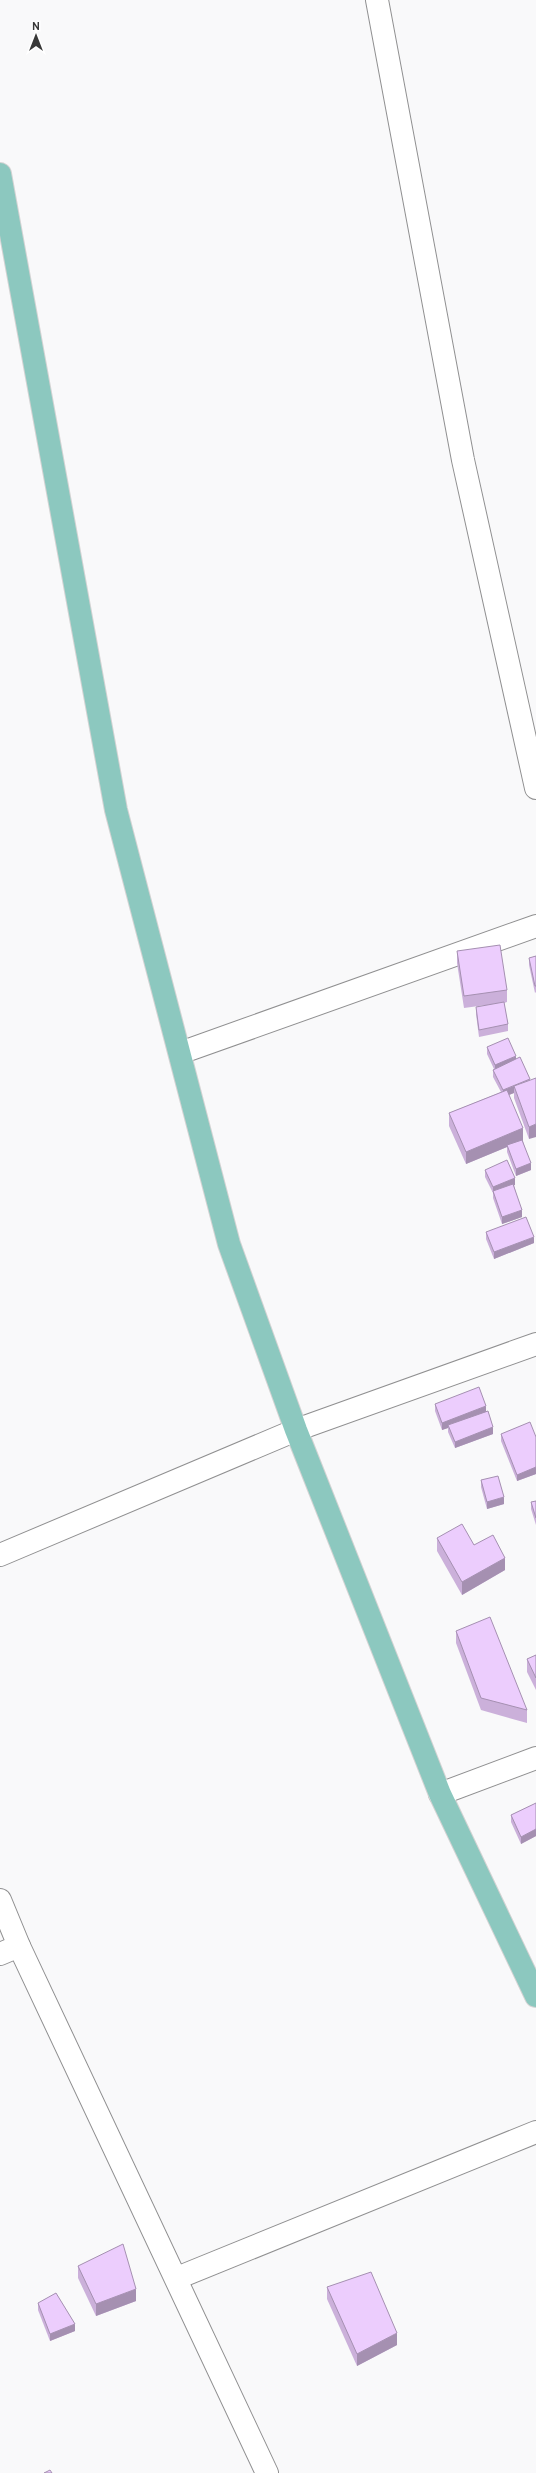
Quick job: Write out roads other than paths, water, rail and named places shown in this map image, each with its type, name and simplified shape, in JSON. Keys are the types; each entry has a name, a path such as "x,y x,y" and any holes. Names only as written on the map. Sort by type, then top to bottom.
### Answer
{"main road":[{"path":"0,174 116,810 229,1244 296,1430 440,1794 536,1996"}],"street":[{"path":"377,0 463,460 536,788"},
{"path":"180,1053 536,926"},
{"path":"0,1555 296,1430 536,1344"},
{"path":"440,1794 536,1758"},
{"path":"0,1900 9,1950 177,2278 268,2473"},
{"path":"177,2278 536,2132"}]}
